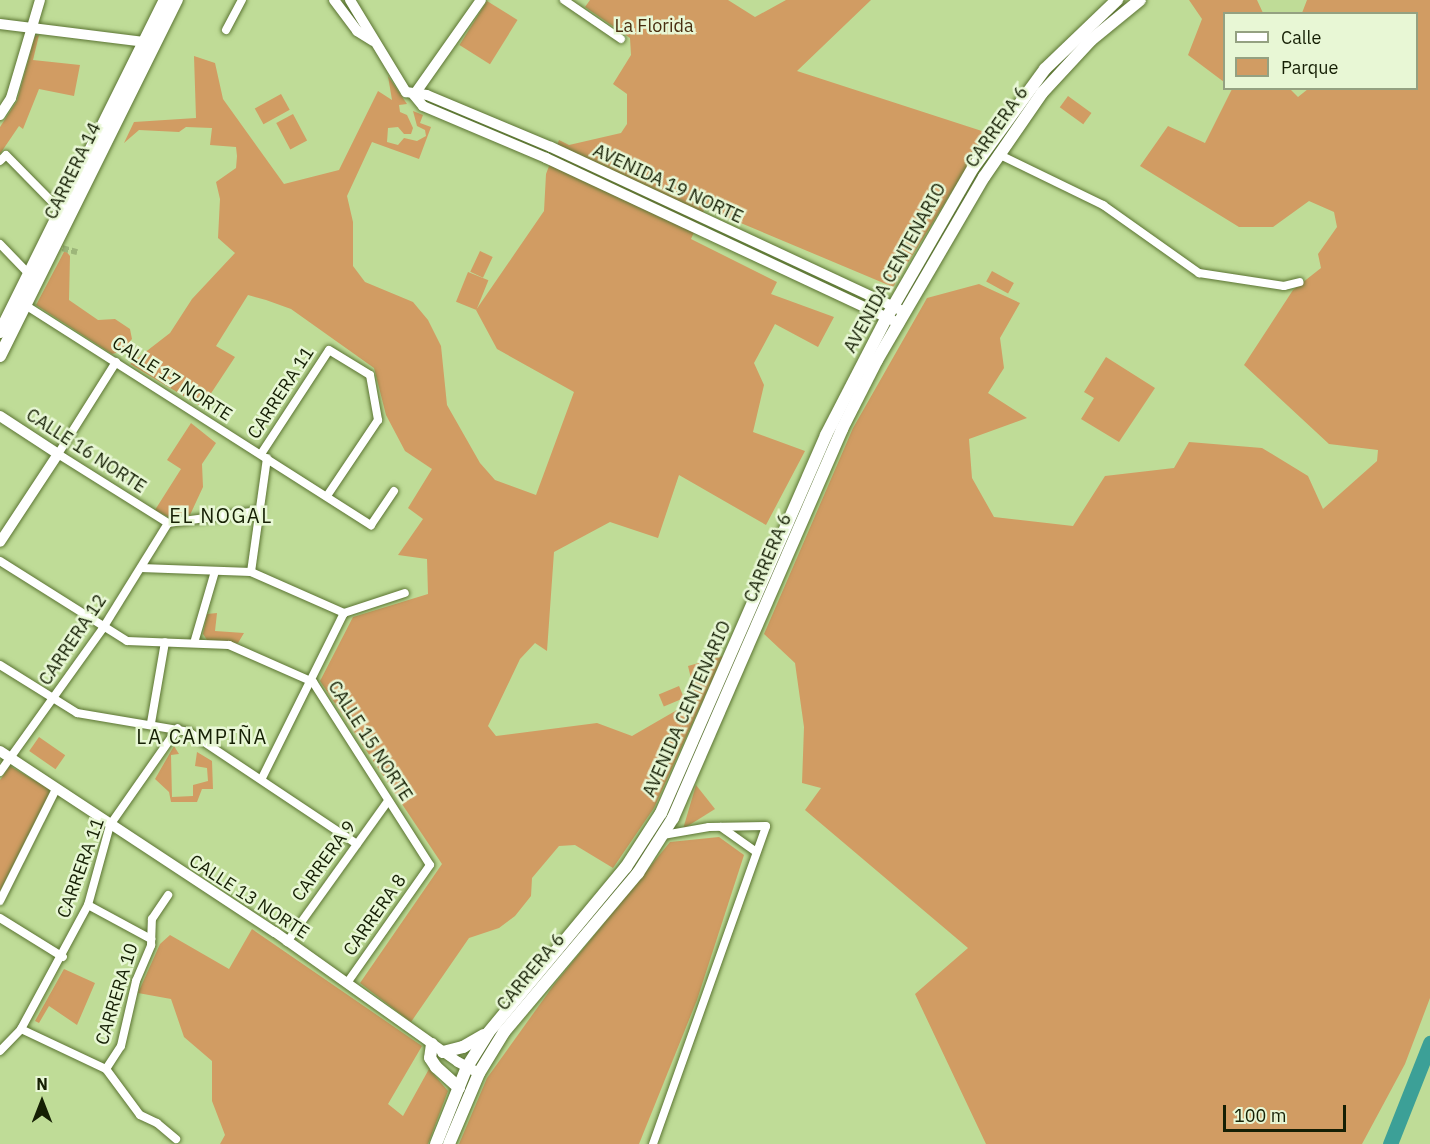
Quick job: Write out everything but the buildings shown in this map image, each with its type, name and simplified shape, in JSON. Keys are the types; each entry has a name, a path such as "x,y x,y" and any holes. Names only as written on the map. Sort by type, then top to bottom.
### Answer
{"main road":[{"name":"CARRERA 14","path":"0,356 21,302 150,42 165,0"},
{"name":"CARRERA 14","path":"0,332 21,302 29,274 61,211 150,42 177,0"},
{"name":"AVENIDA CENTENARIO","path":"436,1144 467,1067 488,1033 626,867 661,813 825,435 890,311 973,168 1045,69 1117,0"},
{"name":"CARRERA 6","path":"449,1144 479,1073 518,1014 638,873 663,835 708,742 842,429 902,317 998,154 1055,78 1091,40 1140,0"},
{"path":"443,1052 467,1045 488,1033"},
{"path":"432,1044 430,1058 436,1067 459,1088"}],"street":[{"path":"0,115 11,98 30,27 40,0"},
{"path":"226,30 242,0"},
{"name":"AVENIDA 19 NORTE","path":"334,0 357,31 373,41"},
{"name":"AVENIDA 19 NORTE","path":"350,0 368,24 373,41 397,84 414,95 427,95 548,153 695,228 890,311"},
{"path":"414,95 481,0"},
{"path":"564,0 621,39"},
{"path":"577,9 583,0"},
{"path":"0,24 150,42"},
{"path":"1045,69 1055,78"},
{"name":"AVENIDA 19 NORTE","path":"548,153 700,217 902,317"},
{"path":"998,154 1103,205 1199,273 1284,285 1300,282"},
{"path":"3,158 61,211"},
{"path":"0,244 29,274"},
{"name":"CALLE 17 NORTE","path":"21,302 371,525 394,491"},
{"name":"CARRERA 11","path":"251,572 264,456 329,350 370,375 378,420 327,496"},
{"path":"0,542 116,362"},
{"name":"CALLE 16 NORTE","path":"0,416 168,523"},
{"path":"168,523 258,511"},
{"name":"CARRERA 12","path":"0,772 103,628 168,523"},
{"name":"CALLE 15 NORTE","path":"0,561 127,641 229,645 313,682 430,865"},
{"path":"141,568 251,572 344,613 405,593"},
{"path":"194,643 215,571"},
{"path":"262,778 313,682 344,613"},
{"path":"151,723 165,642"},
{"path":"0,665 77,712 178,728 262,778 357,844"},
{"name":"CARRERA 11","path":"0,1052 21,1029 63,957 88,905 110,825 178,728"},
{"name":"CALLE 13 NORTE","path":"0,751 287,942 443,1052 479,1073"},
{"path":"0,901 56,789"},
{"name":"CARRERA 9","path":"287,942 388,801"},
{"path":"652,1144 765,826 721,826 663,835"},
{"path":"721,826 755,851"},
{"name":"CARRERA 8","path":"346,983 430,865"},
{"name":"CARRERA 10","path":"106,1069 121,1046 136,981 151,939 152,919 168,895"},
{"path":"88,905 151,939"},
{"path":"0,918 63,957"},
{"path":"21,1029 83,1066 106,1069 140,1115 157,1123 176,1139"}],"green space":[{"name":"La Florida","path":"590,0 728,0 755,17 786,0 871,0 797,71 988,133 893,287 705,208 691,239 777,282 771,294 834,317 818,347 775,324 754,363 764,385 753,432 805,451 766,525 679,475 658,538 610,522 554,552 547,651 535,643 520,659 488,726 496,736 597,723 632,736 696,699 688,666 723,656 654,808 613,868 575,845 559,846 532,878 531,896 515,916 499,928 469,938 411,1022 360,983 442,864 320,681 353,617 428,594 427,559 398,555 423,519 408,508 432,469 405,451 386,415 374,368 291,309 266,300 248,295 216,346 235,357 202,407 130,364 170,333 192,299 235,253 218,238 220,199 216,182 236,168 237,156 236,147 210,145 212,128 186,127 179,132 139,130 124,143 134,122 196,118 194,56 215,63 223,99 284,184 339,170 378,91 392,100 388,76 407,104 399,105 400,112 407,115 413,128 411,134 404,134 398,127 388,128 387,142 398,145 404,138 417,141 426,136 425,130 417,126 413,111 423,115 420,123 431,127 419,159 372,142 347,196 353,222 353,266 365,282 413,302 428,320 441,346 447,405 480,463 495,480 536,495 574,392 497,349 476,310 544,211 546,174 559,140 569,145 621,133 627,124 627,94 613,84 631,55 630,38 585,7"},
{"path":"1189,0 1257,0 1263,12 1223,12 1223,81 1188,55 1202,19"},
{"path":"1307,0 1430,0 1430,998 1405,1064 1362,1144 986,1144 915,994 968,948 805,810 821,788 802,783 804,727 795,663 764,634 853,428 927,298 979,284 1020,303 1000,338 1004,368 988,393 1027,418 969,439 972,478 994,517 1073,526 1105,476 1174,468 1189,442 1262,448 1308,476 1323,509 1377,461 1378,450 1329,444 1244,365 1293,290 1321,268 1318,254 1337,227 1334,212 1309,201 1273,227 1239,227 1140,166 1168,126 1205,143 1232,90 1291,90 1298,97 1307,90 1418,90 1418,12 1302,12"},
{"path":"487,1 518,20 490,64 459,45"},
{"path":"39,35 33,60 80,65 74,96 39,89 23,129 19,126 0,154 0,127 17,101 35,36"},
{"path":"281,94 290,110 263,124 255,109"},
{"path":"1068,96 1091,113 1083,124 1060,107"},
{"path":"293,114 307,140 290,149 276,123"},
{"path":"65,250 70,256 69,300 98,320 115,319 130,329 132,339 120,352 112,354 36,305"},
{"path":"480,251 493,257 483,278 470,272"},
{"path":"992,271 1014,283 1008,294 986,281"},
{"path":"468,272 488,280 476,310 456,302"},
{"path":"1106,357 1155,388 1119,442 1081,419 1094,398 1084,392"},
{"path":"191,423 216,443 202,464 203,487 190,515 172,519 155,510 181,469 167,460"},
{"path":"217,613 215,631 244,633 238,643 207,640 203,634 207,614"},
{"path":"679,686 684,698 664,707 659,695"},
{"path":"39,737 65,755 55,769 29,751"},
{"path":"174,746 179,754 171,755 172,797 193,796 193,785 208,781 207,768 195,766 197,752 212,761 213,789 202,789 197,802 171,802 169,792 155,779"},
{"path":"10,766 49,789 50,793 0,891 0,780"},
{"path":"696,785 715,809 683,829"},
{"path":"719,837 744,855 697,1000 639,1144 459,1144 487,1078 553,986 670,842"},
{"path":"252,929 422,1046 388,1104 403,1116 429,1069 448,1091 428,1144 220,1144 225,1135 212,1101 212,1061 184,1037 171,999 138,993 160,944 170,935 229,969"},
{"path":"64,969 95,983 77,1025 49,1006 39,1023 35,1021"}],"waterway":[{"path":"1390,1144 1430,1043"}],"tunnel":[{"path":"54,246 77,252"}],"district":[{"name":"EL NOGAL","path":"221,515"},
{"name":"LA CAMPIÑA","path":"202,736"}]}
